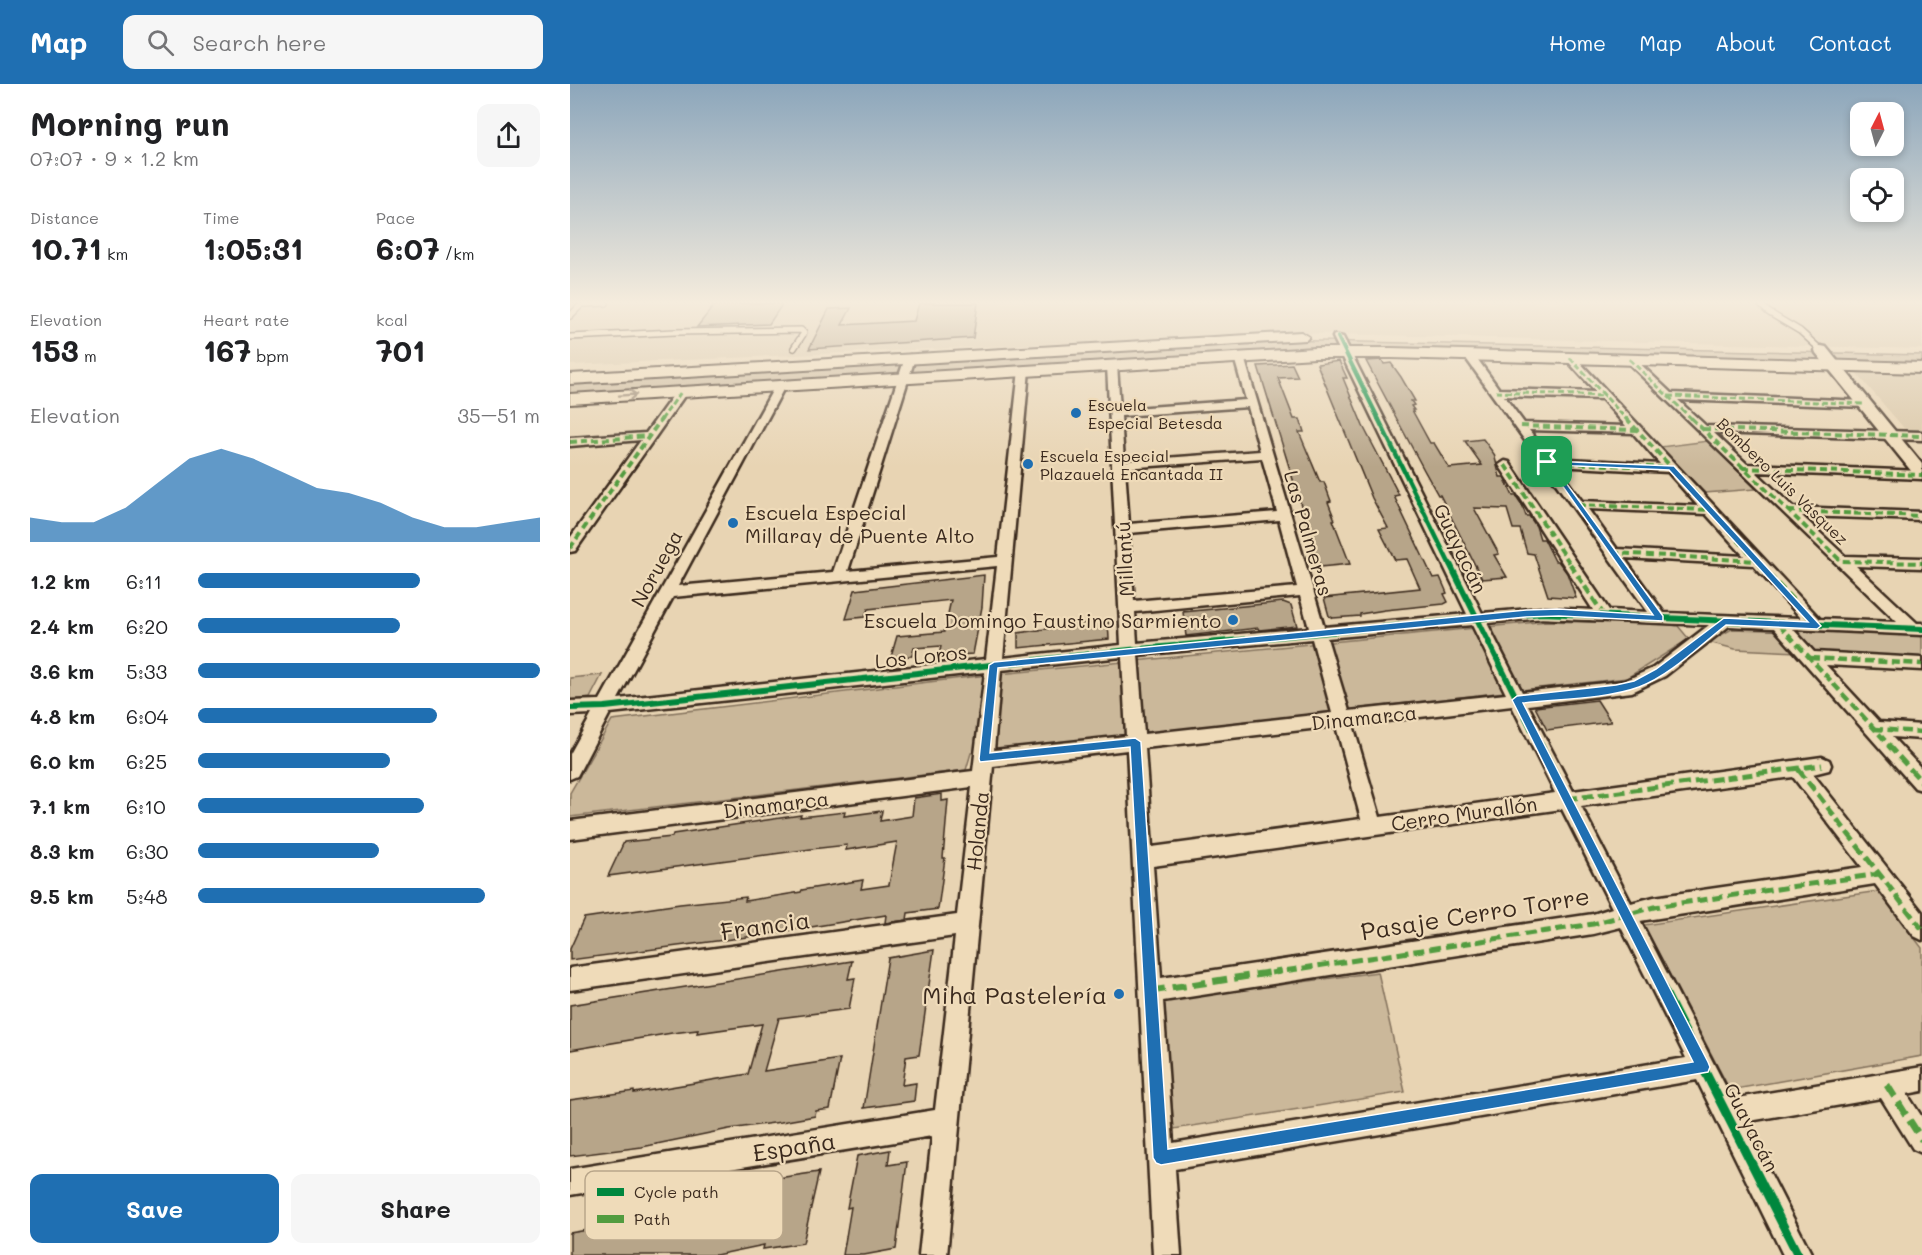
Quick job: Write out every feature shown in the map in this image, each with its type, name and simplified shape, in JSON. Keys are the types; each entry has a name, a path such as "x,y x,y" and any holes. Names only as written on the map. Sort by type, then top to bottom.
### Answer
{"main road":[{"path":"570,379 917,358"},
{"path":"570,399 1229,358"},
{"path":"1558,358 1922,368"}],"street":[{"path":"839,576 910,358"},
{"name":"Las Palmeras","path":"1239,358 1373,826"},
{"name":"Guayacán","path":"1349,358 1517,700 1798,1255"},
{"path":"1471,358 1660,618"},
{"path":"1570,358 1817,626"},
{"path":"1828,358 1922,474"},
{"name":"Bombero Luis Vásquez","path":"1629,359 1788,511 1918,629"},
{"name":"Millantú","path":"1112,365 1167,1255"},
{"name":"Holanda","path":"933,1255 1024,370"},
{"name":"Noruega","path":"570,771 780,386"},
{"path":"570,548 681,392"},
{"path":"1496,392 1605,396"},
{"path":"1668,396 1865,404"},
{"path":"1115,413 1252,403"},
{"path":"1521,426 1636,430"},
{"path":"1703,429 1922,436"},
{"path":"570,442 650,436"},
{"path":"1118,465 1267,454"},
{"path":"1547,462 1671,468"},
{"path":"1505,465 1604,615"},
{"path":"1743,468 1922,474"},
{"path":"1578,505 1711,510"},
{"path":"1788,511 1922,516"},
{"path":"1122,530 1284,516"},
{"path":"1613,553 1757,561"},
{"path":"668,592 1004,561"},
{"path":"1842,561 1922,563"},
{"path":"1127,607 1305,591"},
{"name":"Los Loros","path":"570,708 605,707 1130,650 1542,613 1918,629"},
{"name":"Dinamarca","path":"570,830 983,768 1135,742 1616,689 1636,684 1659,672 1724,622"},
{"path":"1779,624 1922,782"},
{"path":"1810,658 1922,664"},
{"path":"1874,729 1922,732"},
{"name":"Cerro Murallón","path":"1143,858 1822,765"},
{"path":"1798,768 1922,929"},
{"name":"Pasaje Cerro Torre","path":"1151,991 1593,924 1654,907 1879,874"},
{"name":"Francia","path":"570,979 967,924"},
{"path":"1161,1158 1703,1067"},
{"path":"1726,1113 1922,1079"},
{"path":"1887,1085 1922,1140"},
{"name":"España","path":"638,1171 947,1121"},
{"name":"España","path":"570,1182 585,1180"}],"shaded area":[{"path":"570,358 737,358 570,365"},
{"path":"994,358 1233,358 570,396 570,384"},
{"path":"1631,358 1922,358 1922,366"},
{"path":"1853,369 1922,372 1922,434 1909,434"},
{"path":"1708,441 1756,489 1705,493 1660,447"},
{"path":"1548,621 1663,624 1678,626 1689,639 1627,678 971,753 966,770 570,817 570,793 612,720 979,676"},
{"path":"1732,629 1922,634 1922,658 1735,649 1708,642"},
{"path":"602,675 590,698 570,701 570,678"},
{"path":"1879,891 1922,948 1922,1056 1730,1090 1644,925"},
{"path":"1378,972 1405,1092 1174,1129 1163,1000"}],"building":[{"path":"1382,360 1384,364 1391,363 1401,377 1415,401 1411,401 1414,405 1411,406 1414,410 1412,410 1430,443 1434,443 1449,468 1482,465 1465,441 1483,439 1494,454 1500,477 1504,477 1513,496 1516,496 1522,505 1526,516 1529,516 1536,526 1540,539 1544,539 1555,561 1558,561 1567,573 1576,598 1548,596 1534,554 1527,553 1520,529 1513,529 1507,509 1474,508 1499,554 1494,555 1507,577 1482,579 1440,495 1424,470 1366,361"},
{"path":"1339,361 1347,378 1343,378 1363,426 1399,495 1394,496 1433,578 1440,577 1447,593 1444,594 1448,602 1444,604 1385,610 1360,614 1360,616 1333,618 1329,616 1324,598 1420,588 1407,559 1395,560 1379,529 1388,528 1372,498 1317,364"},
{"path":"1292,364 1298,377 1278,378 1294,419 1300,419 1304,432 1299,432 1320,482 1324,482 1331,501 1328,502 1335,520 1333,520 1350,564 1320,567 1258,366"},
{"path":"984,575 982,607 973,654 939,656 941,646 914,648 912,656 891,657 897,636 944,632 951,600 868,609 865,617 846,619 855,590"},
{"path":"1283,602 1291,605 1297,626 1186,636 1183,612"},
{"path":"1108,620 1109,639 1018,648 1018,633"},
{"path":"1597,700 1611,722 1547,730 1535,707"},
{"path":"942,794 942,801 948,800 943,858 945,858 938,909 908,913 907,920 885,923 886,915 755,936 570,960 570,949 584,918 746,897 745,901 863,880 861,889 889,885 897,842 846,850 847,845 811,849 608,876 624,842 672,837 673,834 801,815 800,817 845,812 844,816 882,811 880,821 912,816 914,798"},
{"path":"934,950 919,1055 906,1057 902,1085 916,1083 914,1101 864,1108 888,958"},
{"path":"852,961 848,979 855,978 849,1009 779,1018 764,1071 840,1059 830,1109 816,1111 815,1116 729,1129 642,1147 570,1156 570,1100 634,1091 634,1093 748,1074 762,1024 697,1033 698,1030 672,1033 570,1050 570,1005"},
{"path":"890,1150 888,1165 907,1162 896,1249 864,1255 843,1255 851,1207 847,1208 857,1156"},
{"path":"819,1172 803,1243 763,1249 764,1245 716,1255 570,1255 570,1233 585,1230 585,1240 783,1240 783,1177"}],"marked path":[{"path":"1570,358 1817,626"},
{"path":"1629,359 1841,561 1922,563"},
{"path":"570,548 681,392"},
{"path":"1496,392 1605,396"},
{"path":"1668,396 1865,404"},
{"path":"1521,426 1637,430"},
{"path":"1703,429 1922,436"},
{"path":"570,442 649,436"},
{"path":"1547,462 1671,468"},
{"path":"1505,465 1604,615"},
{"path":"1743,468 1922,475"},
{"path":"1578,505 1711,510"},
{"path":"1788,511 1922,516"},
{"path":"1613,553 1757,561"},
{"path":"1779,624 1922,782"},
{"path":"1810,658 1922,664"},
{"path":"1874,729 1922,732"},
{"path":"1567,799 1822,765"},
{"path":"1798,769 1922,929"},
{"path":"1151,991 1593,924 1654,907 1879,874"},
{"path":"1161,1158 1703,1067"},
{"path":"1887,1085 1922,1140"}],"cycle path":[{"path":"1348,358 1517,700 1798,1255"},
{"path":"570,708 605,707 1129,650 1542,613 1922,629"}],"place":[{"name":"Escuela Especial Betesda","path":"1076,413"},
{"name":"Escuela Especial Plazauela Encantada II","path":"1028,464"},
{"name":"Escuela Especial Millaray de Puente Alto","path":"733,523"},
{"name":"Escuela Domingo Faustino Sarmiento","path":"1233,620"},
{"name":"Miha Pastelería","path":"1119,994"}],"route":[{"path":"1547,462 1671,468 1817,626 1724,622 1659,672 1636,684 1616,689 1517,700 1703,1067 1161,1158 1135,742 984,759 994,665 1130,650 1526,614 1559,612 1660,618 1547,462"}]}
